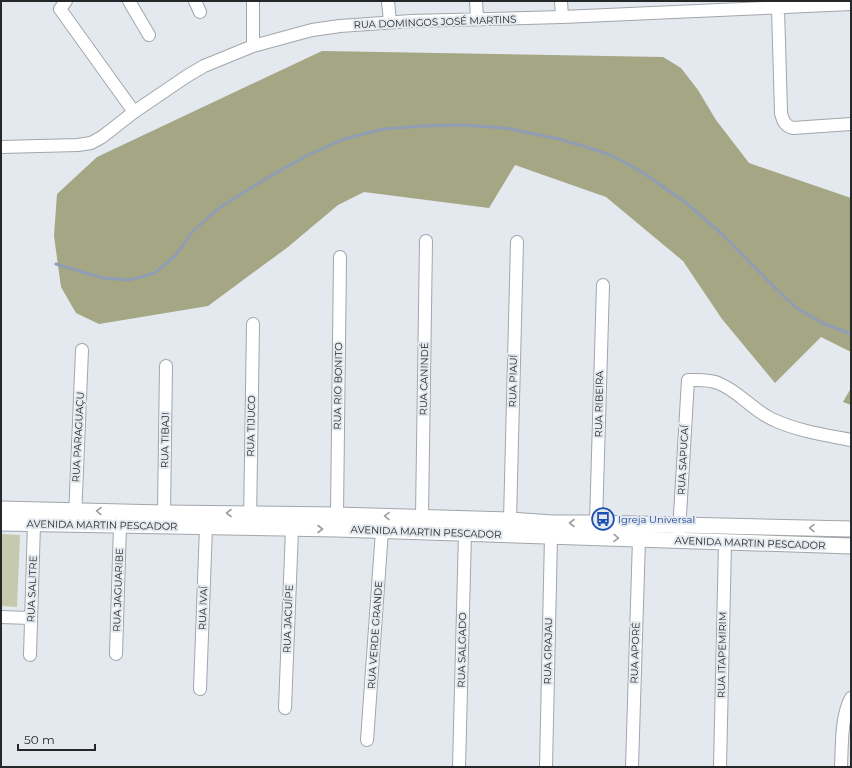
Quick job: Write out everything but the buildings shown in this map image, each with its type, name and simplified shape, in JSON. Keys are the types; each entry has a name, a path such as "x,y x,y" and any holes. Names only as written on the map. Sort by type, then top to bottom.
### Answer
{"street":[{"path":"129,1 149,35"},
{"path":"253,1 253,46"},
{"path":"388,1 390,22"},
{"path":"476,1 477,19"},
{"path":"562,1 562,17"},
{"path":"648,1 648,13"},
{"name":"RUA DOMINGOS JOSÉ MARTINS","path":"1,147 78,145 91,143 102,137 134,112 204,66 253,46 312,30 390,22 648,13 734,5 778,8 822,3 851,4"},
{"path":"63,5 134,112"},
{"path":"778,8 781,113 785,124 788,127 793,128 851,124"},
{"name":"RUA CANINDÉ","path":"422,517 426,241"},
{"name":"RUA PIAUÍ","path":"510,520 517,242"},
{"name":"RUA RIO BONITO","path":"337,515 340,257"},
{"name":"RUA RIBEIRA","path":"596,523 603,285"},
{"name":"RUA TIJUCO","path":"250,520 253,324"},
{"name":"RUA PARAGUAÇU","path":"75,518 82,350"},
{"name":"RUA TIBAJI","path":"164,513 166,366"},
{"name":"RUA SAPUCAÍ","path":"680,532 688,380 716,382 727,387 763,414 774,420 800,429 851,440"},
{"name":"AVENIDA MARTIN PESCADOR","path":"1,510 75,518 120,525 206,527 250,520 337,515 460,518 552,523 596,523 680,532 851,529"},
{"name":"AVENIDA MARTIN PESCADOR","path":"1,523 34,524 75,518 164,513 250,520 292,529 337,529 639,539 680,532 725,543 851,546"},
{"path":"387,531 399,527 419,526 421,525 422,517"},
{"path":"426,532 428,523 452,523 460,518"},
{"name":"RUA SALITRE","path":"30,655 34,524"},
{"name":"RUA JAGUARIBE","path":"116,654 120,525"},
{"name":"RUA IVAÍ","path":"200,689 206,527"},
{"name":"RUA JACUÍPE","path":"285,708 292,529"},
{"name":"RUA VERDE GRANDE","path":"367,740 387,531"},
{"name":"RUA SALGADO","path":"459,767 465,533"},
{"name":"RUA GRAJAU","path":"546,767 551,536"},
{"name":"RUA APORÉ","path":"632,767 639,539"},
{"name":"RUA ITAPEMIRIM","path":"720,767 725,543"},
{"path":"1,617 31,618"},
{"path":"841,767 842,736 845,714 851,698"}],"green space":[{"path":"322,51 663,57 681,68 698,90 716,120 749,163 851,198 851,352 821,337 775,383 722,319 683,261 606,197 515,165 489,208 364,192 338,205 288,247 208,306 99,324 76,313 61,287 54,236 57,194 97,157"},
{"path":"851,388 851,405 843,402"},
{"path":"1,534 20,535 17,607 1,606"}],"waterway":[{"path":"56,264 103,278 129,280 155,273 175,256 192,232 219,208 265,179 308,155 344,139 383,129 422,126 462,125 505,128 559,139 583,146 611,155 642,172 685,202 723,235 777,290 798,309 822,323 851,334"}],"place":[{"name":"Igreja Universal","path":"603,519"}]}
